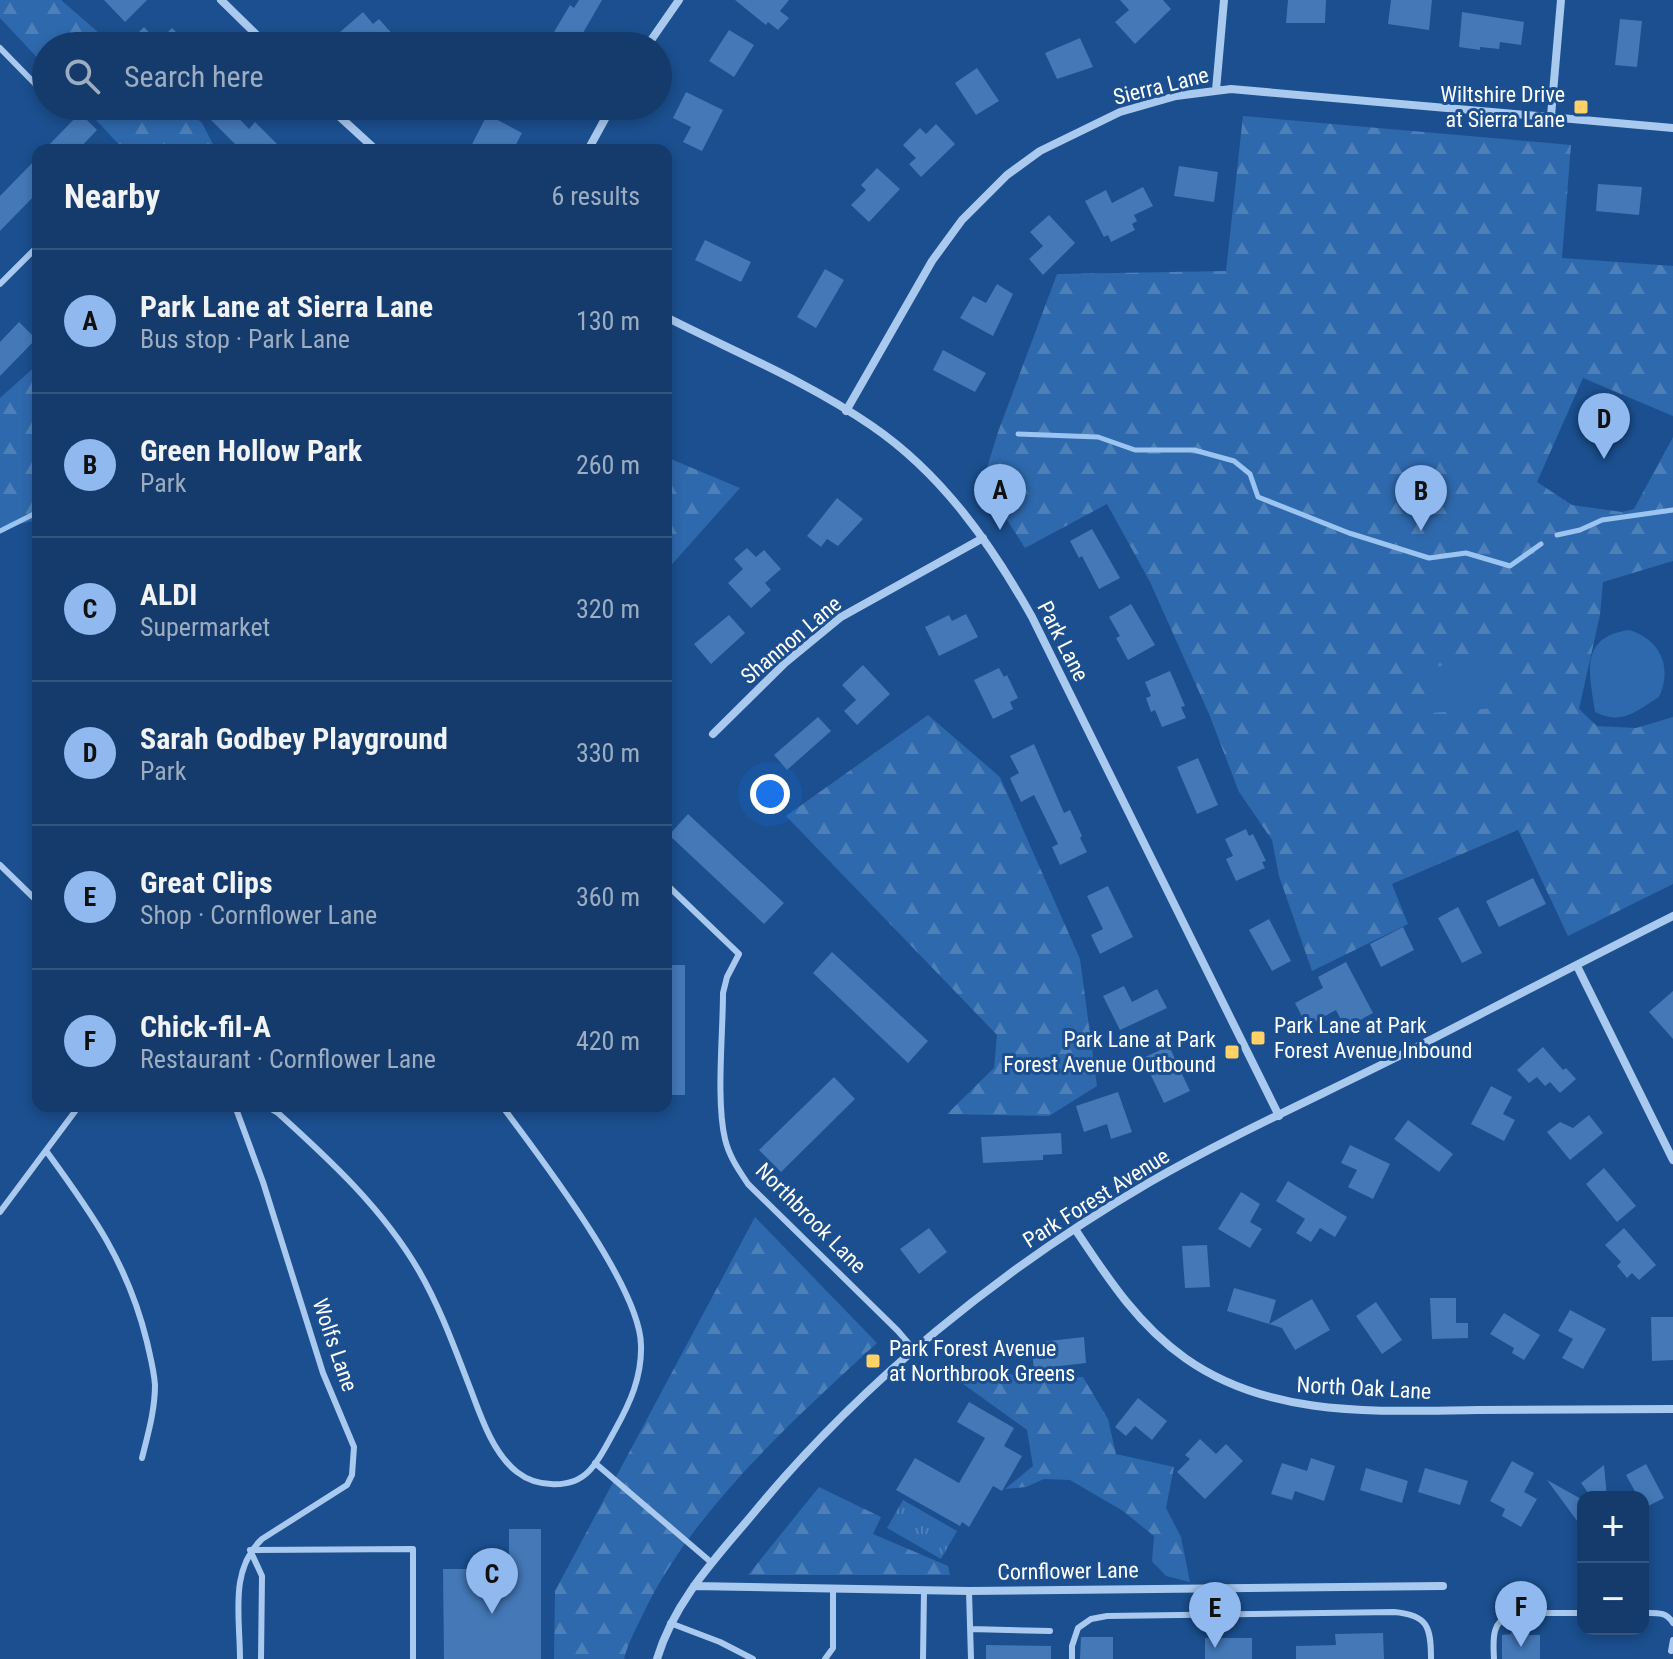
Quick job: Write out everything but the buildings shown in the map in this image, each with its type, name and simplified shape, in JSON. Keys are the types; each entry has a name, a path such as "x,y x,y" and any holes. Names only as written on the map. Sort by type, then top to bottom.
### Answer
{"street":[{"path":"221,0 254,32"},
{"path":"657,32 679,0"},
{"path":"1216,90 1224,0"},
{"path":"1551,116 1561,0"},
{"name":"Sierra Lane","path":"846,411 932,261 962,220 1007,175 1040,151 1120,112 1176,96 1216,90 1673,128"},
{"path":"343,120 369,144"},
{"path":"591,144 604,120"},
{"name":"Park Lane","path":"672,320 823,396 872,426 909,455 952,498 983,538 1032,617 1279,1116"},
{"name":"Shannon Lane","path":"713,734 785,663 841,617 983,538"},
{"name":"Park Forest Avenue","path":"657,1659 670,1623 694,1586 787,1472 851,1407 1005,1278 1149,1183 1673,916"},
{"path":"1577,966 1673,1160"},
{"name":"North Oak Lane","path":"1075,1229 1115,1290 1153,1332 1186,1359 1232,1384 1269,1398 1346,1410 1673,1409"},
{"name":"Cornflower Lane","path":"694,1586 969,1591 1443,1586"}],"lane":[{"path":"0,48 32,81"},
{"path":"0,284 32,252"},
{"path":"0,865 32,896"},
{"name":"Northbrook Lane","path":"672,890 739,954 723,993 722,1107 724,1137 732,1161 748,1184 915,1351"},
{"path":"0,1212 75,1112"},
{"name":"Wolfs Lane","path":"237,1112 263,1182 323,1373 350,1435 355,1462 347,1485 269,1534 250,1550"},
{"path":"276,1112 342,1172 398,1239 433,1296 496,1447 516,1471 544,1484 567,1484 588,1472 595,1463 636,1388 641,1345 639,1328 624,1290 606,1257 550,1170 506,1112"},
{"path":"47,1152 105,1233 123,1271 143,1327 155,1383 151,1421 142,1458"},
{"path":"595,1463 712,1563"},
{"path":"250,1550 413,1549 413,1659"},
{"path":"240,1659 239,1573 250,1550"},
{"path":"250,1550 262,1576 261,1659"},
{"path":"825,1659 833,1648 833,1588"},
{"path":"923,1659 924,1590"},
{"path":"969,1591 971,1659"},
{"path":"1072,1659 1072,1646 1078,1628 1107,1616 1410,1613 1423,1619 1429,1630 1431,1659"},
{"path":"1494,1659 1494,1630 1503,1617 1512,1613 1577,1613"},
{"path":"1649,1613 1669,1616 1673,1623"},
{"path":"670,1623 720,1642 753,1659"},
{"path":"970,1629 1050,1631"},
{"path":"1671,1651 1673,1640"}],"green space":[{"path":"0,0 61,0 98,32 32,32 32,52 0,18"},
{"path":"1243,116 1571,145 1562,258 1673,266 1673,416 1583,378 1537,482 1572,505 1622,512 1634,509 1673,437 1673,561 1603,582 1600,615 1579,709 1597,726 1636,728 1673,717 1673,884 1568,936 1518,830 1392,884 1408,924 1312,971 1279,876 1272,840 1239,792 1209,714 1150,582 1107,504 1025,548 1007,520 980,490 998,432 1057,274 1226,271"},
{"path":"96,120 198,120 213,144 118,144"},
{"path":"32,369 32,521 0,528 0,398"},
{"path":"672,460 740,488 672,564"},
{"path":"1629,630 1640,634 1656,647 1664,665 1663,686 1659,697 1636,712 1613,718 1595,712 1591,659 1602,640"},
{"path":"1493,662 1496,708 1431,713 1428,667"},
{"path":"928,715 1000,777 1080,959 1097,1086 1049,1116 947,1114 994,1068 997,1035 786,816"},
{"path":"755,1217 877,1343 779,1435 716,1503 664,1576 643,1614 624,1659 554,1659 555,1591"},
{"path":"972,1366 1036,1380 1083,1377 1108,1419 1116,1454 1174,1467 1166,1508 1181,1537 1190,1582 1166,1576 1152,1561 1154,1536 1123,1511 1070,1480 1044,1479 1026,1487 1005,1489 1033,1466 1027,1430 959,1381 963,1368"},
{"path":"819,1487 881,1517 873,1534 948,1566 950,1575 748,1575"},
{"path":"903,1500 957,1531 941,1559 887,1528"}],"waterway":[{"path":"1018,434 1098,437 1135,450 1194,450 1234,461 1250,474 1258,497 1349,533 1429,558 1466,553 1510,566 1541,544"},
{"path":"1557,535 1580,530 1602,520 1673,510"},
{"path":"0,531 32,515"}],"place":[{"name":"Wiltshire Drive at Sierra Lane","path":"1581,107"},
{"name":"Sarah Godbey Playground","path":"1604,459"},
{"name":"Park Lane at Sierra Lane","path":"1000,530"},
{"name":"Green Hollow Park","path":"1421,531"},
{"name":"Park Lane at Park Forest Avenue Inbound","path":"1258,1038"},
{"name":"Park Lane at Park Forest Avenue Outbound","path":"1232,1052"},
{"name":"Park Forest Avenue at Northbrook Greens","path":"873,1361"},
{"name":"ALDI","path":"492,1614"},
{"name":"Chick-fil-A","path":"1521,1647"},
{"name":"Great Clips","path":"1215,1648"}]}
